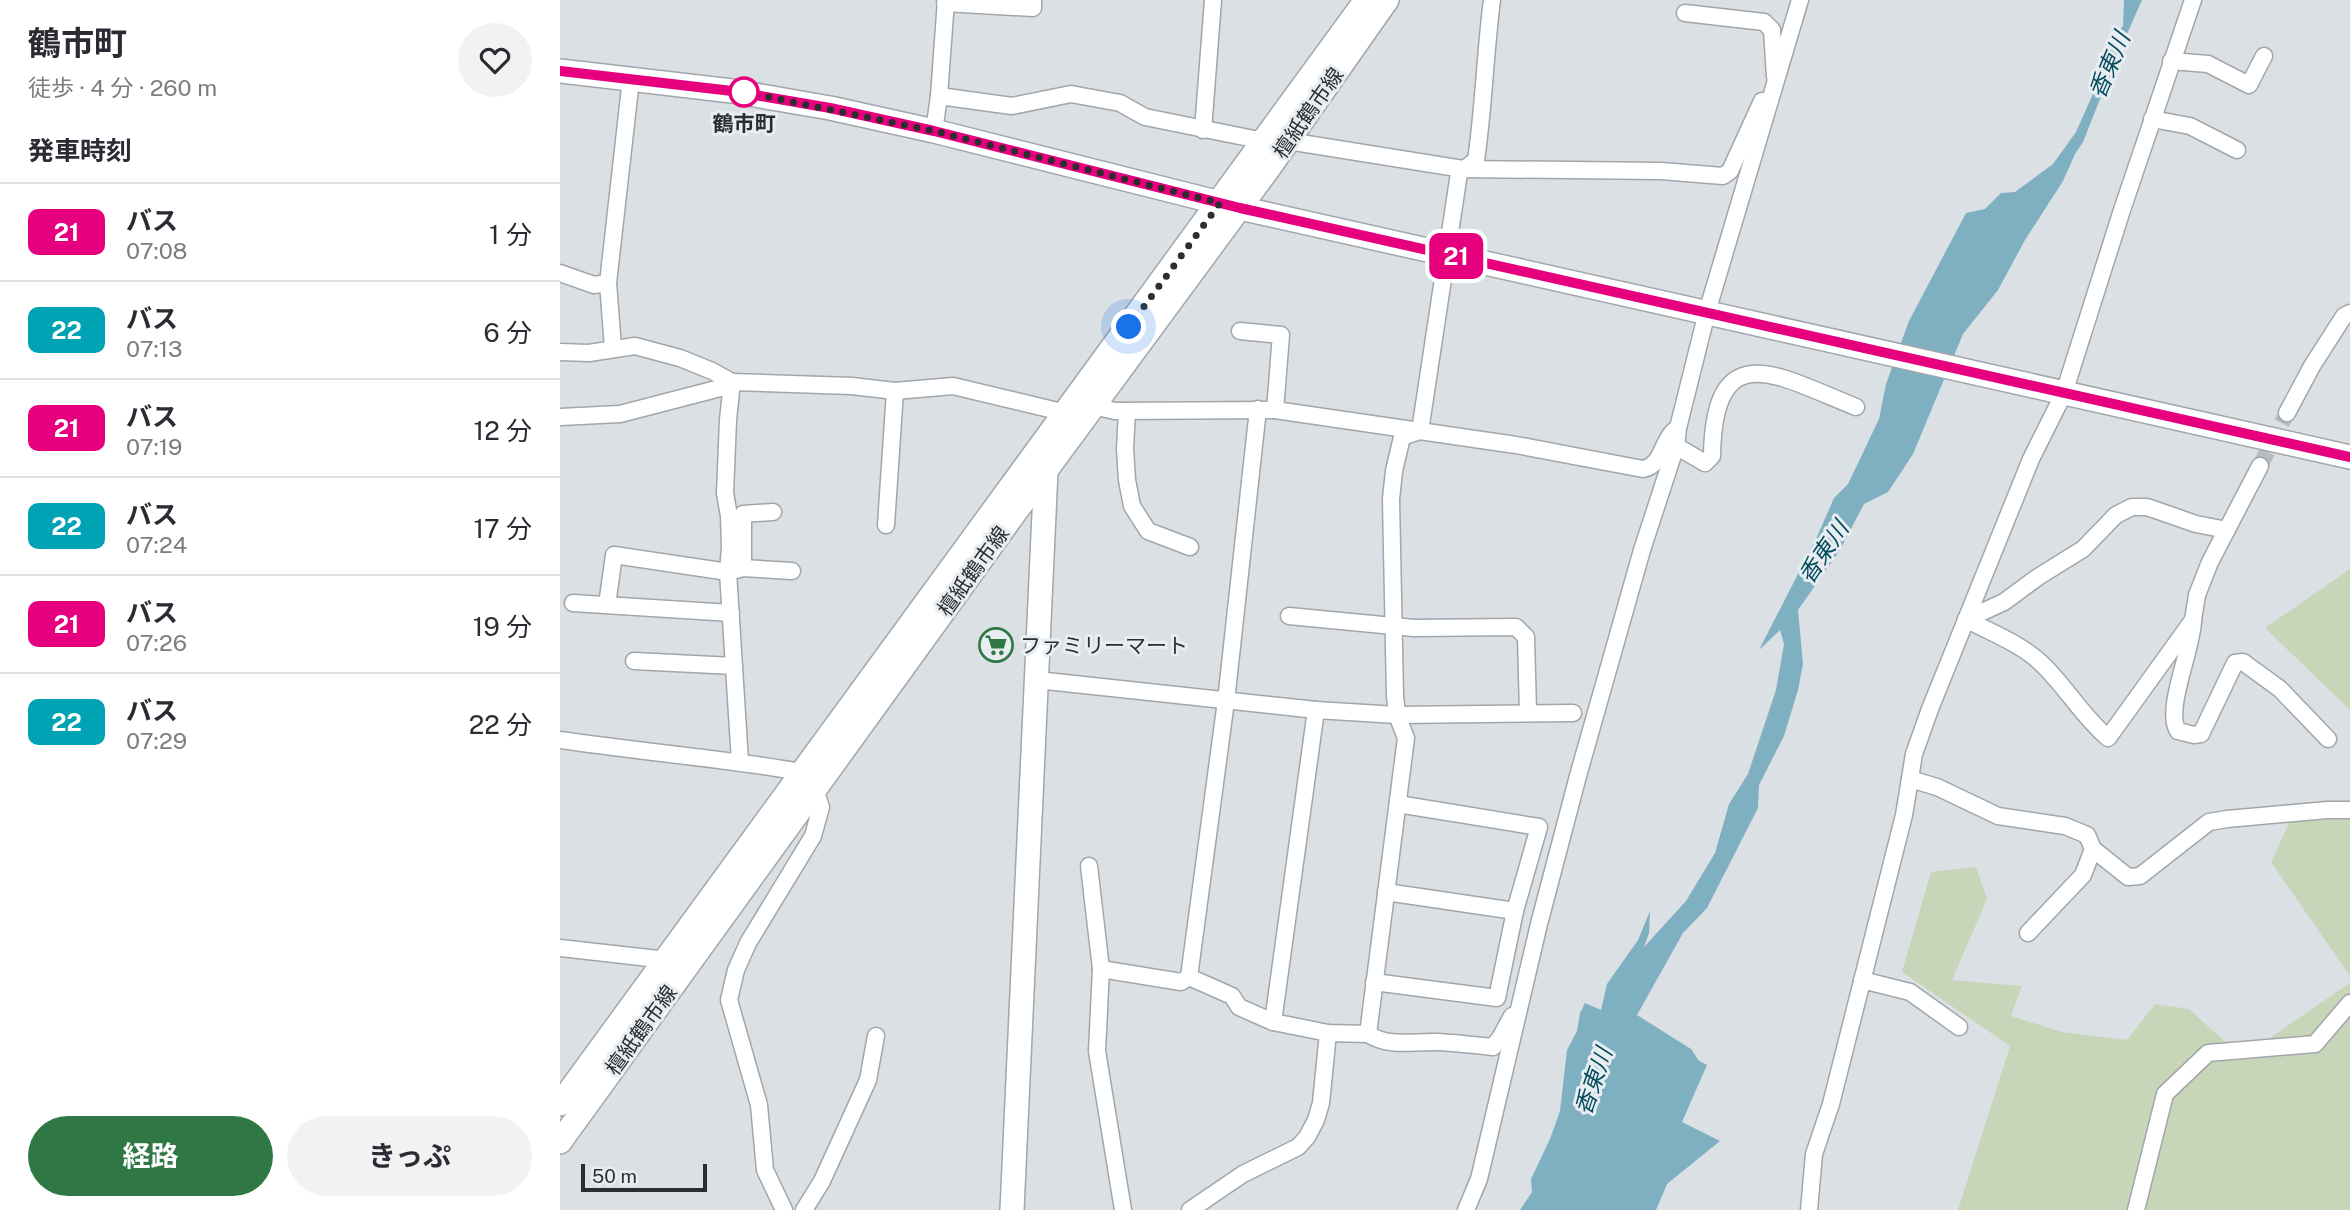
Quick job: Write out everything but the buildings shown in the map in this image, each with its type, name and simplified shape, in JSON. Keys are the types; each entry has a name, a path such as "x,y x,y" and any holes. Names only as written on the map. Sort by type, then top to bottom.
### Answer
{"main road":[{"name":"檀紙鶴市線","path":"560,1104 667,960 1046,471 1230,205 1264,141 1366,0"},
{"name":"檀紙鶴市線","path":"560,1142 1048,435 1230,205 1288,141 1387,0"},
{"path":"560,71 774,97 934,131 1230,205 2350,457"},
{"path":"1012,1210 1048,435"}],"street":[{"path":"934,131 946,2 1033,8 1033,0"},
{"path":"1203,130 1213,0"},
{"path":"1420,431 1459,173 1476,160 1484,110 1492,0"},
{"path":"1466,1210 1479,1179 1539,924 1578,776 1642,550 1676,446 1678,428 1710,312 1800,0"},
{"path":"1809,1210 1814,1154 1832,1104 1863,980 1904,815 1914,754 2058,391 2193,0"},
{"path":"1288,141 1464,169 1661,171 1723,176 1730,171 1764,97 1776,83 1772,30 1765,22 1685,13"},
{"path":"2171,61 2208,64 2249,85 2264,56"},
{"path":"613,348 608,283 631,79"},
{"path":"939,96 1013,106 1071,94 1120,103 1145,117 1264,141"},
{"path":"2152,119 2190,126 2237,150"},
{"path":"560,273 594,285 608,283"},
{"path":"2287,414 2312,366 2344,316 2350,313"},
{"path":"1240,331 1281,335 1275,410"},
{"path":"560,352 589,353 635,346 712,371 732,383"},
{"path":"1676,446 1705,463 1712,457 1713,432 1721,396 1731,382 1748,374 1772,374 1856,407"},
{"path":"560,416 620,414 732,383 852,386 895,391 953,386 1066,413"},
{"path":"732,383 725,493 735,570"},
{"path":"886,525 895,391"},
{"path":"1093,406 1115,411 1275,410 1516,445 1643,469 1650,468 1656,462 1669,433 1678,428"},
{"path":"1189,977 1226,701 1258,409"},
{"path":"1127,411 1125,460 1132,506 1148,531 1190,547"},
{"path":"1368,1034 1406,738 1397,715 1391,499 1402,437 1420,431"},
{"path":"2260,466 2210,562 2197,596 2193,634 2178,689 2174,725 2178,732 2202,734 2235,663 2242,662 2280,690 2328,739"},
{"path":"1967,616 2004,603 2038,577 2083,549 2116,515 2132,507 2147,507 2196,524 2227,530"},
{"path":"740,762 731,613 735,570 743,514 773,512"},
{"path":"607,605 614,555 735,570 792,571"},
{"path":"573,603 731,613"},
{"path":"1289,616 1414,628 1516,627 1526,637 1528,712"},
{"path":"1967,616 2041,662 2094,726 2108,738 2193,620"},
{"path":"634,661 734,666"},
{"path":"1037,680 1317,710 1397,715 1573,713"},
{"path":"1273,1022 1317,710"},
{"path":"560,740 740,762 808,781 821,807 813,836 748,943 736,970 729,1000 759,1105 765,1170 784,1210"},
{"path":"1910,779 1937,787 1998,816 2065,826 2087,835 2093,849 2128,877 2140,876 2209,822 2350,810"},
{"path":"1374,982 1497,998 1515,911 1539,827 1398,804"},
{"path":"2028,933 2083,875 2093,849"},
{"path":"1089,866 1101,970 1097,1051 1123,1210"},
{"path":"1386,892 1515,911"},
{"path":"560,948 667,960"},
{"path":"1101,970 1181,982 1189,977"},
{"path":"1189,977 1232,996 1239,1007 1273,1022 1328,1033 1368,1034 1379,1042 1390,1044 1433,1042 1493,1047 1510,1017 1518,1013"},
{"path":"1863,980 1910,992 1959,1027"},
{"path":"2136,1210 2165,1094 2208,1053 2315,1044 2350,1003"},
{"path":"1190,1210 1243,1174 1298,1147 1307,1137 1321,1103 1328,1033"},
{"path":"804,1210 822,1181 868,1080 876,1036"}],"green space":[{"path":"2350,569 2350,710 2265,628"},
{"path":"2350,816 2350,976 2271,862 2290,821"},
{"path":"1976,867 1987,899 1952,980 2022,986 2011,1016 2062,1032 2127,1040 2155,1004 2189,1009 2242,1057 2350,983 2350,1210 1958,1210 2010,1046 1902,972 1931,872"}],"water":[{"name":"香東川","path":"2124,0 2142,0 2116,59 2116,74 2104,89 2083,142 2063,181 2025,240 1998,290 1963,334 1913,454 1888,492 1864,504 1840,550 1798,610 1803,664 1798,690 1784,736 1759,785 1758,808 1707,908 1683,933 1637,1015 1691,1049 1699,1061 1707,1065 1682,1122 1720,1141 1667,1184 1656,1210 1520,1210 1532,1192 1531,1179 1560,1111 1567,1050 1577,1031 1585,1003 1601,1010 1607,984 1638,940 1650,911 1649,933 1644,947 1686,901 1715,853 1729,804 1748,774 1776,690 1784,644 1780,630 1759,650 1834,498 1848,484 1879,419 1886,384 1909,321 1966,213 1985,209 2001,193 2015,192 2053,164 2076,132 2100,78 2110,41 2123,26"}],"tunnel":[{"path":"2260,466 2287,413"}],"bus line":[{"name":"21","path":"560,71 732,91 830,108 934,131 1240,208 2350,457"}],"place":[{"name":"鶴市町","path":"744,92"},
{"name":"ファミリーマート","path":"996,645"}],"route":[{"path":"744,92 934,131 1220,203 1129,327"}]}
